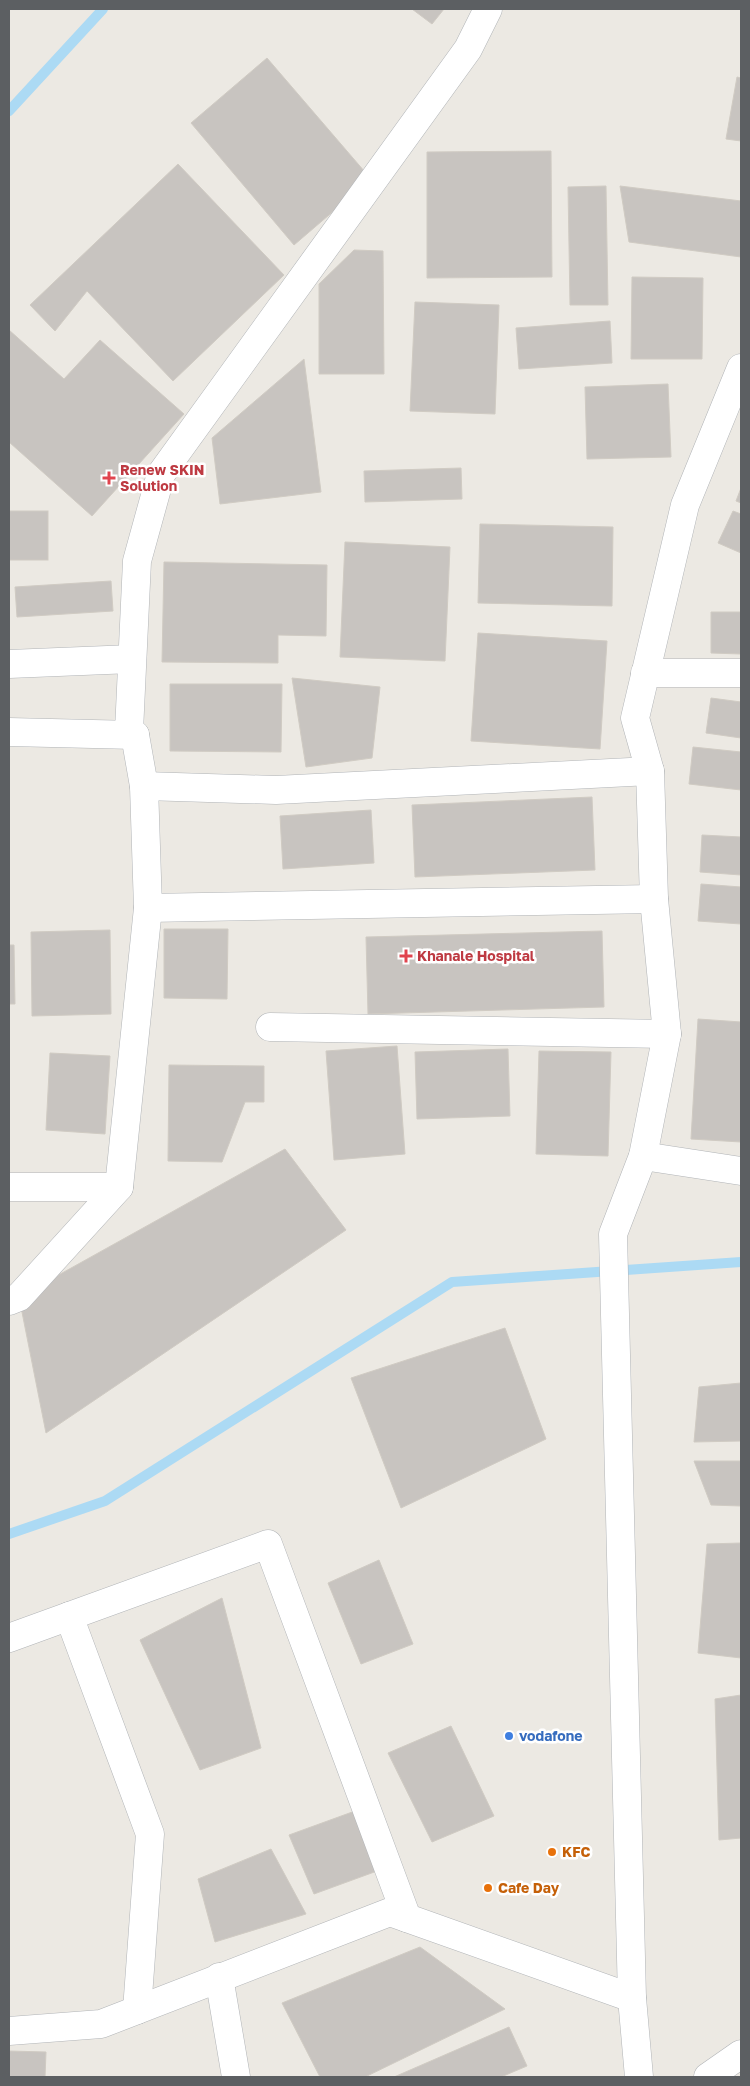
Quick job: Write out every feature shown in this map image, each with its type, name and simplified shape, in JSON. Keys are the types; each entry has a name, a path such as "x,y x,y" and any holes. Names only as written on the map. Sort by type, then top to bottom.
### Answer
{"street":[{"path":"9,1302 19,1296 119,1187 148,908 144,786 135,735 129,731 137,560 161,474 468,49 488,9"},
{"path":"639,2077 632,1998 613,1234 643,1156 668,1034 654,900 650,771 634,718 685,505 741,368"},
{"path":"9,664 132,659"},
{"path":"645,673 741,673"},
{"path":"9,732 135,735"},
{"path":"144,786 276,790 650,771"},
{"path":"148,908 654,900"},
{"path":"270,1028 668,1034"},
{"path":"643,1156 741,1171"},
{"path":"9,1187 119,1187"},
{"path":"9,1638 268,1544 407,1918"},
{"path":"69,1616 150,1834 137,2010"},
{"path":"9,2031 101,2024 390,1912 632,1998"},
{"path":"219,1977 236,2077"},
{"path":"708,2077 741,2054"}],"building":[{"path":"412,9 444,9 432,24"},
{"path":"267,58 371,179 294,245 191,123"},
{"path":"737,77 741,78 741,141 726,139"},
{"path":"551,151 552,277 427,278 427,152"},
{"path":"178,164 284,275 173,381 87,291 55,331 30,305"},
{"path":"606,186 608,305 570,305 568,187"},
{"path":"620,186 741,201 741,257 629,242"},
{"path":"354,250 383,251 384,374 319,374 319,284"},
{"path":"632,277 703,278 702,359 631,359"},
{"path":"415,302 499,305 495,414 410,411"},
{"path":"610,321 612,363 519,369 516,328"},
{"path":"9,330 64,379 100,340 184,414 92,516 9,442"},
{"path":"304,359 321,492 220,504 212,438"},
{"path":"668,384 671,457 587,459 585,387"},
{"path":"461,468 462,499 365,502 364,471"},
{"path":"741,488 741,503 736,501"},
{"path":"9,511 48,511 48,560 9,560"},
{"path":"733,511 741,514 741,553 718,543"},
{"path":"480,524 613,527 612,606 478,603"},
{"path":"345,542 450,547 445,661 340,657"},
{"path":"164,562 327,565 326,636 278,635 278,663 162,662"},
{"path":"111,581 113,611 17,617 15,587"},
{"path":"711,612 741,612 741,654 711,653"},
{"path":"478,633 607,641 600,749 471,741"},
{"path":"292,678 380,687 372,758 306,767"},
{"path":"170,684 282,684 281,752 170,751"},
{"path":"711,698 741,702 741,738 706,733"},
{"path":"693,747 741,752 741,790 689,784"},
{"path":"592,797 595,870 415,877 412,805"},
{"path":"371,810 374,863 283,869 280,816"},
{"path":"702,835 741,837 741,875 700,872"},
{"path":"701,884 741,887 741,924 698,921"},
{"path":"164,929 228,929 227,999 164,998"},
{"path":"110,930 111,1014 32,1016 31,932"},
{"path":"602,931 604,1007 368,1014 366,937"},
{"path":"9,945 14,945 15,1004 9,1004"},
{"path":"698,1019 741,1022 741,1142 691,1139"},
{"path":"397,1046 405,1154 334,1160 326,1051"},
{"path":"508,1049 510,1116 417,1119 415,1052"},
{"path":"539,1051 611,1052 608,1156 536,1154"},
{"path":"50,1053 110,1056 105,1134 46,1130"},
{"path":"169,1065 264,1066 264,1102 245,1102 222,1162 168,1161"},
{"path":"285,1149 346,1230 46,1433 19,1297"},
{"path":"505,1328 546,1439 401,1508 351,1378"},
{"path":"741,1383 741,1441 694,1442 699,1387"},
{"path":"694,1461 741,1461 741,1506 711,1505"},
{"path":"741,1543 741,1658 698,1653 707,1544"},
{"path":"379,1560 413,1644 361,1664 328,1583"},
{"path":"222,1598 261,1748 200,1770 140,1640"},
{"path":"741,1695 741,1838 719,1840 715,1699"},
{"path":"451,1726 494,1816 432,1842 388,1753"},
{"path":"355,1811 377,1871 314,1894 289,1835"},
{"path":"271,1849 306,1914 215,1942 198,1879"},
{"path":"420,1947 505,2009 365,2077 320,2077 282,2003"},
{"path":"509,2027 527,2066 501,2077 394,2077"},
{"path":"9,2051 46,2052 45,2077 9,2077"}],"waterway":[{"path":"9,111 103,9"},
{"path":"9,1534 105,1501 452,1282 741,1262"}],"place":[{"name":"Renew SKIN Solution","path":"109,478"},
{"name":"Khanale Hospital","path":"406,956"},
{"name":"vodafone","path":"509,1736"},
{"name":"KFC","path":"552,1852"},
{"name":"Cafe Day","path":"488,1888"}]}
